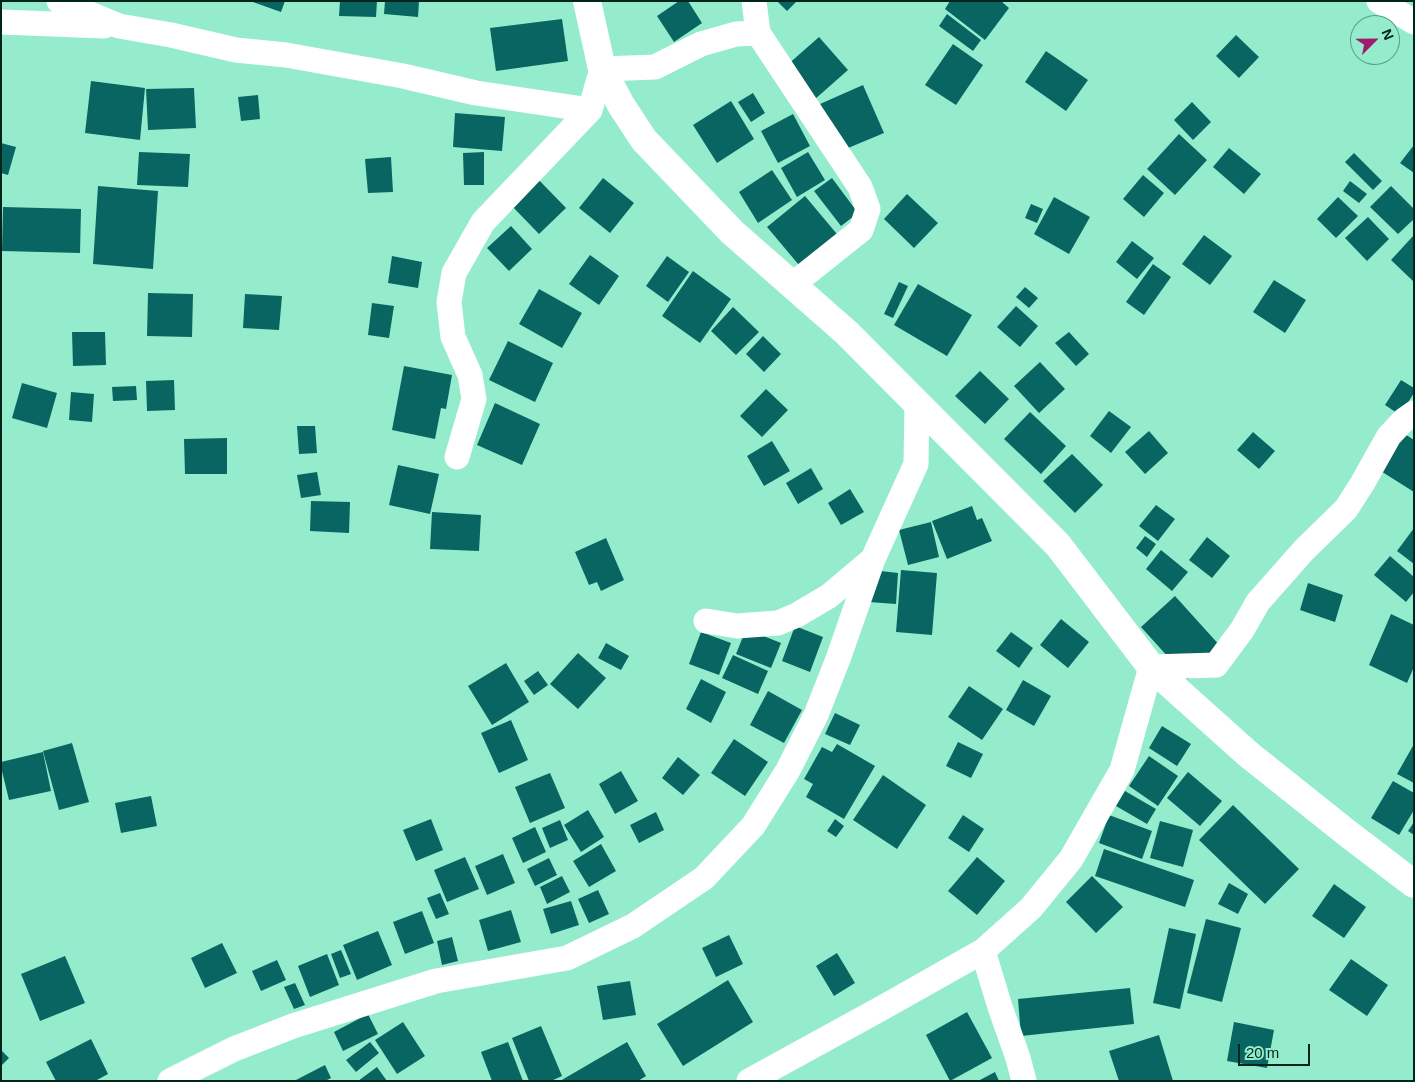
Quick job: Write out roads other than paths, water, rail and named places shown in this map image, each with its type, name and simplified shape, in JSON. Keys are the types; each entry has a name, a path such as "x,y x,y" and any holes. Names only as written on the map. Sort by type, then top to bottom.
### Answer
{"street":[{"path":"60,1 119,26"},
{"path":"587,1 602,69 620,105 644,140 732,232 847,333 1058,545 1151,667 1248,754 1414,884"},
{"path":"754,1 758,33 860,187 868,209 861,230 792,285"},
{"path":"1379,1 1414,22"},
{"path":"1,22 119,26 171,35 236,50 286,55 403,76 476,93 590,110"},
{"path":"602,69 655,67 701,44 736,34 758,33"},
{"path":"457,457 474,399 470,375 454,337 449,302 454,273 484,222 590,110 602,69"},
{"path":"170,1081 234,1049 293,1026 436,981 567,958 633,926 704,878 753,826 788,770 816,715 873,559 916,464 917,402"},
{"path":"1151,667 1216,665 1242,630 1258,602 1304,550 1346,510 1389,436 1404,420 1414,413"},
{"path":"706,621 737,626 778,623 829,596 873,559"},
{"path":"749,1081 882,1008 982,950 1031,908 1071,859 1122,770 1151,667"},
{"path":"982,950 1024,1081"}]}
